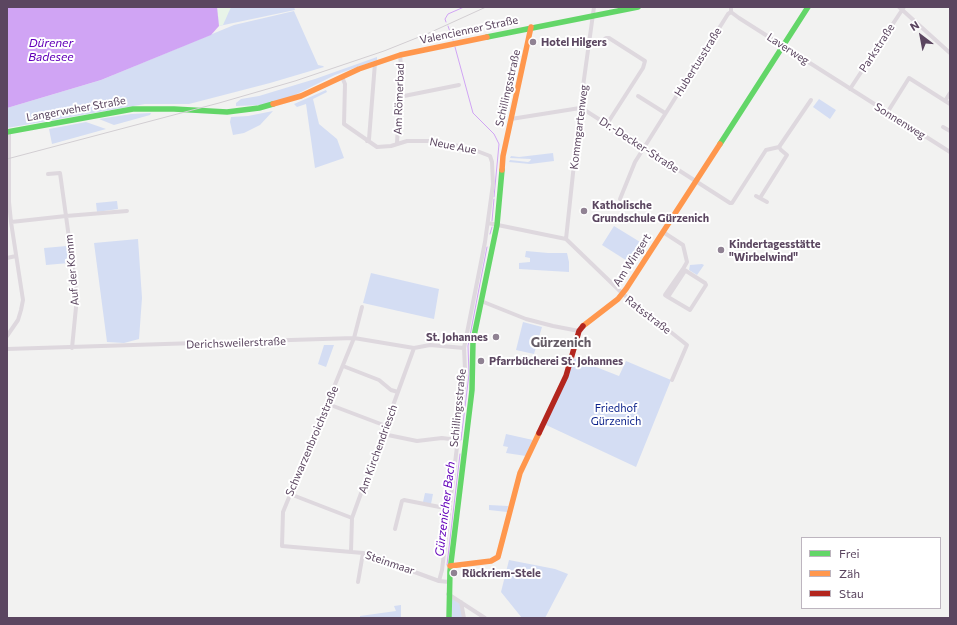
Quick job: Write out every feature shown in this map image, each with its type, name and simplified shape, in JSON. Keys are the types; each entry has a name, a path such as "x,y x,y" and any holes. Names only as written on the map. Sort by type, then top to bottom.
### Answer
{"main road":[{"name":"Valencienner Straße","path":"227,112 273,105 301,96 375,63 400,55 531,27 638,7"},
{"name":"Am Wingert","path":"579,331 585,324 623,294 808,7"},
{"name":"Schillingsstraße","path":"449,618 448,594 450,566 472,390 473,341 497,225 501,169 531,27"},
{"name":"Langerweher Straße","path":"8,132 133,109 150,108 227,112"},
{"path":"450,566 491,561 498,557 520,473 566,376 579,331"}],"street":[{"name":"Kommgartenweg","path":"566,238 580,108 594,7"},
{"path":"902,8 950,53"},
{"name":"Parkstraße","path":"850,89 902,8"},
{"name":"Laverweg","path":"731,10 782,46 850,89"},
{"name":"Hubertusstraße","path":"620,199 633,167 643,148 731,10"},
{"path":"590,43 599,44 606,38 609,38 645,61 643,68 607,124"},
{"name":"Am Römerbad","path":"397,143 400,55"},
{"path":"367,141 369,139 375,63"},
{"name":"Neue Aue","path":"342,77 345,84 344,123 377,147 391,146 397,143 423,141 460,146 488,155 492,162"},
{"path":"887,113 909,78 950,104"},
{"path":"399,97 459,85"},
{"name":"Sonnenweg","path":"850,89 950,152"},
{"path":"945,101 950,93"},
{"path":"638,96 665,113"},
{"path":"767,202 758,197 787,155 780,150 779,147 810,100"},
{"path":"511,119 580,108"},
{"name":"Dr.-Decker-Straße","path":"580,108 728,203 732,203 766,150 779,147"},
{"name":"Sonnenweg","path":"943,127 950,131"},
{"path":"7,336 18,320 22,306 8,202 8,132"},
{"name":"Schillingsstraße","path":"439,581 442,570 450,509 465,376 464,348 482,263 493,184 492,162"},
{"name":"Auf der Komm","path":"48,174 60,173 66,216 76,297 72,348"},
{"path":"11,222 127,211"},
{"path":"488,223 566,238"},
{"path":"663,232 683,246 686,262 684,270 665,295 690,310 706,285 684,270"},
{"name":"Ratsstraße","path":"566,238 623,294 687,345 672,380"},
{"path":"7,258 16,256"},
{"path":"481,301 530,320 579,331"},
{"name":"Schwarzenbroichstraße","path":"282,546 282,516 354,338 362,307"},
{"name":"Derichsweilerstraße","path":"7,349 354,338 414,348 430,346 464,348"},
{"name":"Am Kirchendriesch","path":"351,551 352,518 414,348"},
{"path":"343,366 379,380 391,390 398,392"},
{"path":"328,404 386,426"},
{"path":"383,434 417,442 442,438 458,440"},
{"path":"290,494 352,518"},
{"path":"395,529 402,501 404,500 450,509"},
{"name":"Steinmaar","path":"282,546 363,553 439,581 449,582"},
{"path":"358,582 363,553"},
{"path":"448,594 461,601 485,618"},
{"path":"461,601 464,618"}],"green space":[{"path":"217,7 294,7 295,10 219,26"},
{"path":"294,11 318,65 324,67 189,104 145,104 7,128 7,108 101,80 234,25"},
{"path":"377,57 377,60 335,75 291,97 262,105 236,106 236,103 241,99 259,96 315,79"},
{"path":"326,90 327,92 313,99 319,124 337,139 344,158 315,168 306,104 297,107 294,104"},
{"path":"819,99 836,110 830,119 813,107"},
{"path":"273,111 260,125 244,133 233,135 230,122 231,117 248,116"},
{"path":"151,113 150,115 114,125 99,119 131,114"},
{"path":"86,122 106,129 52,144 49,129"},
{"path":"553,153 554,161 530,164 509,162 510,160 528,162 531,159 510,158 511,156 519,157"},
{"path":"117,201 118,209 97,212 96,203"},
{"path":"614,226 645,245 632,264 602,245"},
{"path":"138,239 142,298 139,339 124,343 107,342 94,243"},
{"path":"67,246 69,263 46,265 44,248"},
{"path":"526,251 567,253 569,272 519,269 519,263 530,262 530,258 525,257"},
{"path":"690,265 704,265 697,275 689,270"},
{"path":"371,273 439,289 434,319 363,303"},
{"path":"523,322 542,327 534,354 516,350"},
{"path":"324,345 334,345 326,367 318,364"},
{"name":"Friedhof Gürzenich","path":"573,358 619,376 626,361 671,380 636,467 544,424"},
{"path":"506,434 533,440 526,456 506,453 508,447 503,446"},
{"path":"425,493 433,494 431,504 423,502"},
{"path":"489,505 508,506 507,512 489,510"},
{"path":"509,560 555,569 568,574 545,618 522,618 501,592"},
{"path":"452,598 460,604 463,618 452,618"},
{"path":"401,605 401,618 360,618 360,616 396,611 394,606"}],"sand":[{"path":"217,7 231,7 223,25 219,26"}],"water":[{"name":"Dürener Badesee","path":"7,7 217,7 219,26 211,35 101,80 7,108"}],"waterway":[{"name":"Gürzenicher Bach","path":"446,22 445,19 448,14 464,7"},
{"name":"Gürzenicher Bach","path":"448,26 453,40"},
{"name":"Gürzenicher Bach","path":"455,47 473,113 494,134 499,144 494,197"},
{"name":"Gürzenicher Bach","path":"492,221 494,199"},
{"name":"Gürzenicher Bach","path":"490,234 492,227"},
{"name":"Gürzenicher Bach","path":"461,440 469,374 468,346 487,247"},
{"name":"Gürzenicher Bach","path":"447,565 460,454"}],"railway":[{"path":"7,159 219,103 295,81 384,51 429,33 486,7"}],"traffic: fast":[{"path":"487,37 638,7"},
{"path":"720,144 808,7"},
{"path":"7,132 133,109 174,109 227,112 259,108 273,104"},
{"path":"449,618 450,571 472,390 473,341 497,225 502,170"}],"traffic: slow":[{"path":"502,170 503,156 531,27"},
{"path":"273,104 301,96 359,69 400,55 487,37"},
{"path":"583,326 618,299 626,289 720,144"},
{"path":"450,566 491,561 498,557 520,473 539,433"}],"traffic: jam":[{"path":"539,433 566,376 579,331 583,326"}],"place":[{"name":"Hotel Hilgers","path":"533,42"},
{"name":"Katholische Grundschule Gürzenich","path":"584,211"},
{"name":"Kindertagesstätte \"Wirbelwind\"","path":"721,250"},
{"name":"St. Johannes","path":"496,337"},
{"name":"Pfarrbücherei St. Johannes","path":"481,361"},
{"name":"Rückriem-Stele","path":"454,573"}],"district":[{"name":"Gürzenich","path":"561,343"}]}
